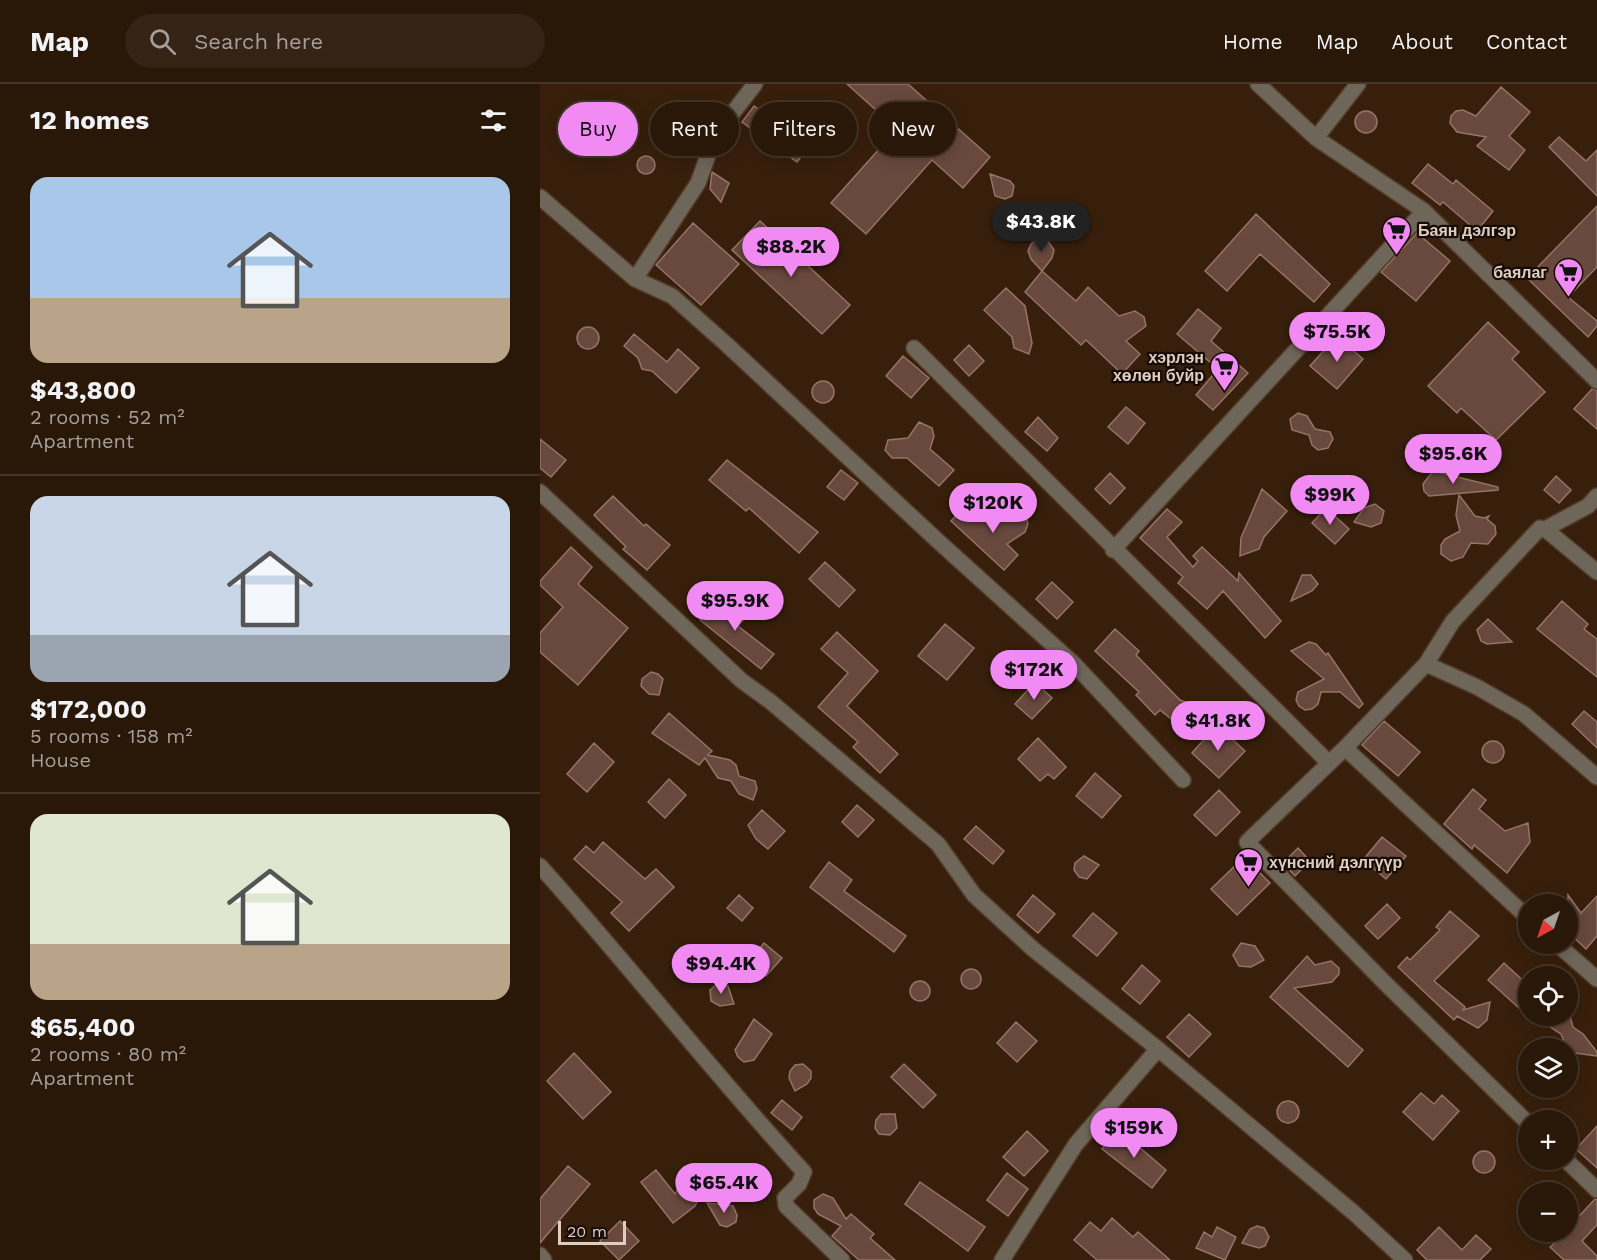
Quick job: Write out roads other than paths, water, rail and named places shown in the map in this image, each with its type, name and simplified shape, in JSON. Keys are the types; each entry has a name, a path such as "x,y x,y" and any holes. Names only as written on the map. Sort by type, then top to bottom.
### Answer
{"street":[{"path":"635,279 698,183 715,136 755,84"},
{"path":"1258,84 1316,138 1424,211 1597,381"},
{"path":"1316,138 1358,84"},
{"path":"540,197 635,279 672,296 733,351 939,543 1073,663 1183,780"},
{"path":"1113,550 1424,211"},
{"path":"914,348 1113,550 1329,763"},
{"path":"540,492 742,681 771,702 938,844 974,895 1033,949 1158,1049 1354,1212 1405,1260"},
{"path":"1545,529 1588,506 1597,496"},
{"path":"1518,1113 1385,983 1247,842 1345,748 1426,664 1453,621 1539,528 1545,529 1597,572"},
{"path":"1426,664 1477,687 1524,714 1597,777"},
{"path":"1345,748 1518,909"},
{"path":"540,866 620,957 702,1057 804,1172 799,1184 785,1198 786,1206 842,1260"},
{"path":"1568,954 1597,979"},
{"path":"1002,1260 1076,1144 1158,1049"},
{"path":"1576,1170 1597,1190"},
{"path":"540,1255 544,1260"}],"place":[{"name":"Баян дэлгэр","path":"1397,256"},
{"name":"баялаг","path":"1568,298"},
{"name":"хэрлэн хөлөн буйр","path":"1225,392"},
{"name":"хүнсний дэлгүүр","path":"1248,888"}]}
